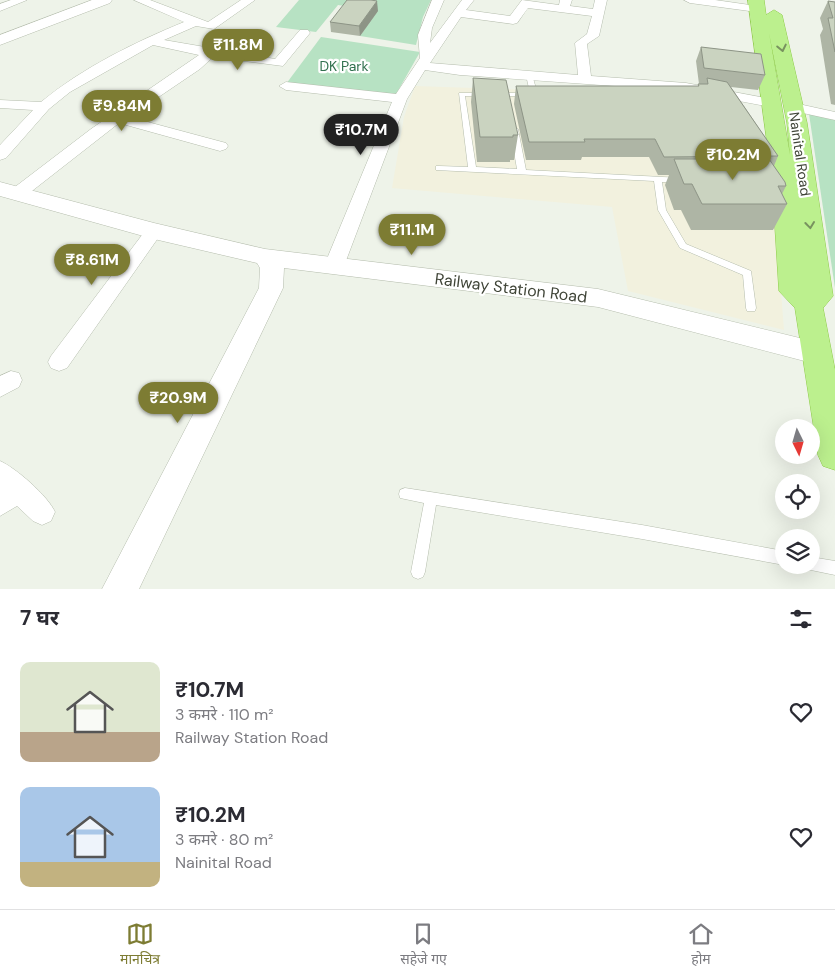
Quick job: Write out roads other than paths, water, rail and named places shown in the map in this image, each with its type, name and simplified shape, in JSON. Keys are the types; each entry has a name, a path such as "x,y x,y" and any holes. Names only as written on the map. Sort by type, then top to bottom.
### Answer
{"highway":[{"name":"Nainital Road","path":"764,5 794,107 818,296 808,304 793,291 778,180 764,5"},
{"path":"771,102 794,107"},
{"path":"808,304 825,356 835,455"}],"street":[{"path":"0,8 21,0"},
{"path":"0,40 105,0"},
{"path":"8,191 195,66 214,32 210,26 140,0"},
{"path":"210,26 249,0"},
{"path":"424,62 422,46 426,27 438,0"},
{"path":"334,266 400,99 468,0"},
{"path":"585,79 581,43 593,36 601,0"},
{"path":"690,0 764,5"},
{"path":"458,13 513,20 527,2 565,5 598,13"},
{"path":"0,155 44,106 65,89 151,41 195,22"},
{"path":"151,41 203,52 278,63 304,33"},
{"path":"424,62 529,75 686,87 771,102"},
{"path":"286,86 400,99"},
{"path":"0,104 44,106"},
{"path":"794,107 835,116"},
{"path":"116,118 220,146"},
{"name":"Railway Station Road","path":"8,191 154,231 265,257 598,298 825,356"},
{"path":"59,362 154,231"},
{"path":"120,589 271,288 272,268 265,257"},
{"path":"5,489 42,512"}],"lane":[{"path":"529,75 534,95"},
{"path":"472,169 461,94 544,95"},
{"path":"507,94 509,104"},
{"path":"513,124 522,172"},
{"path":"439,168 687,180"},
{"path":"658,180 662,210 683,246 748,273 751,308"},
{"path":"405,494 642,532 775,556"},
{"path":"418,572 431,498"},
{"path":"820,566 835,568"}],"park label":[{"name":"DK Park","path":"344,66"}]}
